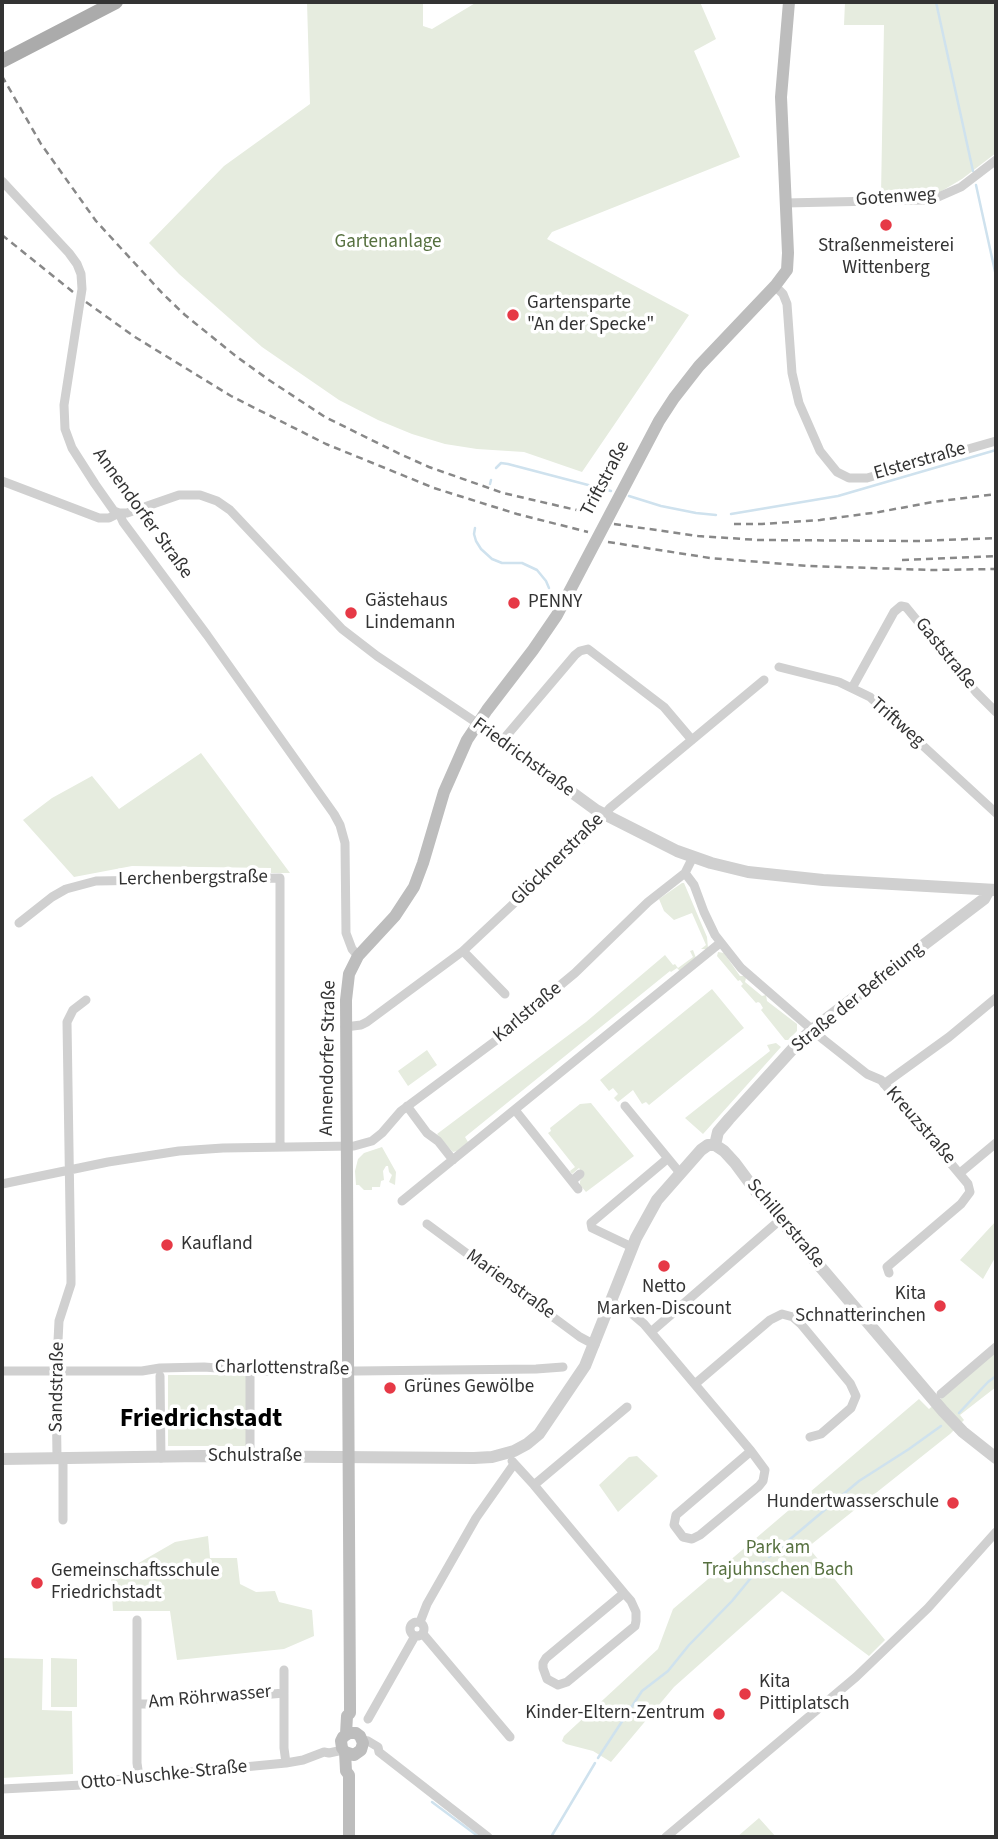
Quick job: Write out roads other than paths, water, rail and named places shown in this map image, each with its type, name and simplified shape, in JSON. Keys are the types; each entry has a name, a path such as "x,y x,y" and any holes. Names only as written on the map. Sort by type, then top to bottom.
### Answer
{"main road":[{"path":"2,61 116,2"},
{"name":"Triftstraße","path":"358,956 395,916 414,887 424,863 444,792 467,740 548,630 659,421 686,382 784,274 788,265 781,97 789,2"},
{"name":"Annendorfer Straße","path":"349,1837 349,1775 346,1771 354,1717 350,1713 345,1027 347,981 358,956"}],"street":[{"name":"Gotenweg","path":"785,204 930,200 955,191 996,160"},
{"name":"Annendorfer Straße","path":"2,181 74,259 81,274 82,289 67,373 64,412 69,441 87,474 114,511 119,513 334,814 345,843 346,933 358,956"},
{"name":"Elsterstraße","path":"775,286 783,294 787,304 792,373 802,410 824,458 842,476 867,478 996,441"},
{"name":"Friedrichstraße","path":"2,481 99,518 109,518 186,494 210,498 224,505 342,629 377,656 477,723 583,802 693,857 737,870 783,876 993,890"},
{"name":"Gaststraße","path":"852,688 894,612 901,606 906,607 976,692 996,712"},
{"path":"502,741 575,655 588,649 664,707 692,740"},
{"name":"Triftweg","path":"779,667 826,678 870,697 996,813"},
{"name":"Glöcknerstraße","path":"345,1027 367,1022 463,951 605,815 764,680"},
{"name":"Karlstraße","path":"346,1146 372,1141 407,1106 514,1027 575,973 648,902 685,873 693,857"},
{"name":"Kreuzstraße","path":"685,873 694,885 710,926 720,943 750,977 867,1074 884,1084 968,1184 970,1192 967,1198 887,1267 889,1273"},
{"name":"Lerchenbergstraße","path":"19,923 43,903 66,889 96,881 279,878 281,1147"},
{"name":"Straße der Befreiung","path":"419,1635 425,1627 420,1622 427,1604 511,1459 543,1429 580,1376 595,1345 632,1247 651,1209 663,1192 705,1147 715,1145 718,1132 792,1049 993,890"},
{"path":"402,1201 720,943"},
{"path":"463,951 505,994"},
{"path":"884,1084 949,1037 996,998"},
{"path":"70,1170 67,1021 73,1010 86,1000"},
{"path":"407,1106 427,1133 438,1141 453,1160"},
{"path":"625,1106 680,1173"},
{"path":"514,1110 575,1185 580,1174"},
{"name":"Kreuzstraße","path":"960,1173 996,1143"},
{"name":"Schillerstraße","path":"715,1145 736,1163 780,1220 949,1418 996,1458"},
{"path":"2,1184 135,1157 179,1151 223,1147 346,1146"},
{"path":"632,1247 592,1228 591,1223 667,1159"},
{"name":"Sandstraße","path":"63,1520 57,1371 60,1316 71,1284 70,1170"},
{"path":"651,1332 780,1220"},
{"name":"Marienstraße","path":"427,1224 580,1337 595,1345"},
{"path":"611,1302 635,1315 651,1332 751,1451 765,1470 764,1481 700,1535 692,1539 682,1537 674,1525 676,1515 751,1451"},
{"path":"695,1384 774,1317 786,1314 793,1317 850,1382 856,1396 851,1408 821,1434 810,1437"},
{"path":"941,1394 996,1347"},
{"name":"Charlottenstraße","path":"2,1371 142,1371 204,1367 348,1371 563,1367"},
{"path":"250,1370 250,1450"},
{"path":"160,1376 161,1458"},
{"path":"534,1485 627,1407"},
{"name":"Schulstraße","path":"2,1459 511,1459"},
{"path":"511,1459 631,1601 636,1612 635,1626 567,1682 558,1685 547,1679 543,1668 546,1658 624,1593"},
{"path":"666,1837 856,1677 919,1618 996,1532"},
{"name":"Am Röhrwasser","path":"137,1620 139,1777"},
{"path":"368,1719 419,1635 510,1737"},
{"name":"Am Röhrwasser","path":"284,1670 286,1763"},
{"name":"Am Röhrwasser","path":"137,1704 284,1693"},
{"path":"351,1744 379,1752 488,1837"},
{"name":"Otto-Nuschke-Straße","path":"2,1790 82,1785 286,1763 303,1760 324,1752 327,1748 351,1744"}],"waterway":[{"path":"936,2 973,171"},
{"path":"976,185 996,276"},
{"path":"731,514 838,496 996,450"},
{"path":"496,468 501,463 508,464 611,491"},
{"path":"490,484 491,480"},
{"path":"629,496 661,506 716,515"},
{"path":"475,528 476,541 492,559 502,563 522,563 537,570 549,588"},
{"path":"959,1413 996,1376"},
{"path":"769,1557 859,1481 941,1426"},
{"path":"598,1758 642,1691 668,1671 764,1562"},
{"path":"551,1837 595,1763"},
{"path":"432,1802 479,1837"}],"railway":[{"path":"2,76 41,144 96,221 163,294 237,357 325,417 429,467 503,493 598,515"},
{"path":"2,235 73,292"},
{"path":"86,302 135,337 231,396 326,444 434,488 517,514 588,532"},
{"path":"734,524 820,520 996,494"},
{"path":"614,524 698,536 758,540 920,541 996,538"},
{"path":"608,542 710,558 809,566 996,569"},
{"path":"902,560 996,556"}],"place":[{"name":"Straßenmeisterei Wittenberg","path":"886,225"},
{"name":"Gartensparte \"An der Specke\"","path":"513,315"},
{"name":"PENNY","path":"514,603"},
{"name":"Gästehaus Lindemann","path":"351,613"},
{"name":"Kaufland","path":"167,1245"},
{"name":"Netto Marken-Discount","path":"664,1266"},
{"name":"Kita Schnatterinchen","path":"940,1306"},
{"name":"Grünes Gewölbe","path":"390,1388"},
{"name":"Hundertwasserschule","path":"953,1503"},
{"name":"Gemeinschaftsschule Friedrichstadt","path":"37,1583"},
{"name":"Kita Pittiplatsch","path":"745,1694"},
{"name":"Kinder-Eltern-Zentrum","path":"719,1714"}],"district":[{"name":"Friedrichstadt","path":"201,1420"}],"park label":[{"name":"Gartenanlage","path":"388,243"},
{"name":"Park am Trajuhnschen Bach","path":"778,1560"}]}
